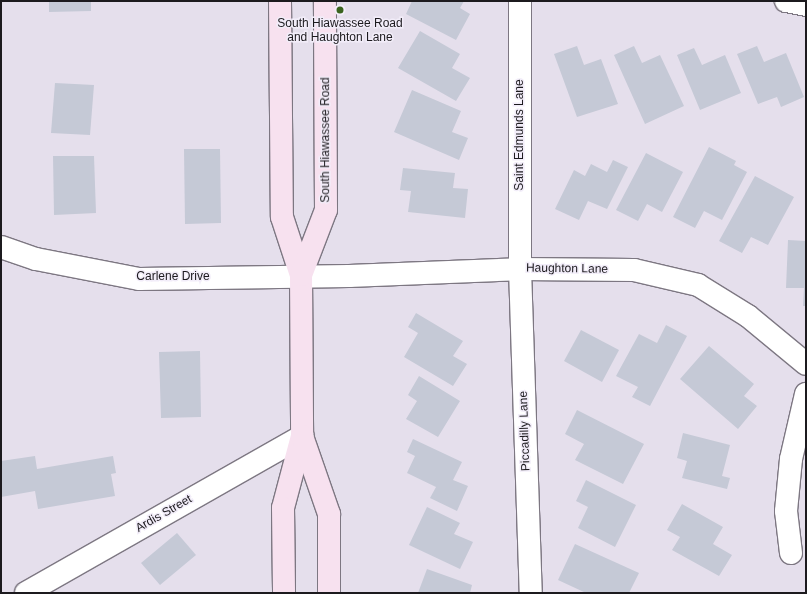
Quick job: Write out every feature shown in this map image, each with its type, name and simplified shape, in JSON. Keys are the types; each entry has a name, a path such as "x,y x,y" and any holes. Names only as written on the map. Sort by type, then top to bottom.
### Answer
{"street":[{"name":"South Hiawassee Road","path":"280,1 282,217 301,275 302,436 283,508 284,593"},
{"name":"South Hiawassee Road","path":"301,275 326,210 325,1"},
{"name":"Saint Edmunds Lane","path":"520,1 520,269"},
{"path":"786,1 806,5"},
{"name":"Carlene Drive","path":"1,247 36,259 140,279 301,275"},
{"name":"Haughton Lane","path":"301,275 349,276 520,269 634,270 698,285 748,316 806,364"},
{"name":"Piccadilly Lane","path":"520,269 531,593"},
{"path":"791,553 786,511 791,459 806,394"},
{"name":"South Hiawassee Road","path":"302,436 329,514 329,593"},
{"name":"Ardis Street","path":"26,593 302,436"}],"building":[{"path":"49,1 91,1 91,11 49,12"},
{"path":"412,1 464,1 460,8 470,14 456,40 406,14"},
{"path":"420,31 460,54 452,68 470,78 456,101 398,68"},
{"path":"577,46 584,65 601,59 618,104 577,117 554,54"},
{"path":"634,46 642,63 660,55 684,106 645,124 614,55"},
{"path":"757,46 764,62 786,53 804,97 781,107 777,97 758,104 737,54"},
{"path":"694,48 702,65 725,55 741,93 700,110 677,55"},
{"path":"55,83 94,85 90,135 51,133"},
{"path":"412,90 461,111 452,132 468,138 459,160 394,132"},
{"path":"709,147 736,161 734,165 747,172 722,220 704,211 695,228 673,217"},
{"path":"184,149 220,149 221,223 185,224"},
{"path":"646,153 683,172 662,212 647,204 638,221 616,210"},
{"path":"53,156 94,156 96,213 54,215"},
{"path":"613,160 628,167 607,209 588,201 579,220 555,209 574,170 585,176 591,164 607,172"},
{"path":"403,168 455,173 453,188 468,189 465,218 408,212 411,191 400,190"},
{"path":"755,176 794,197 768,245 751,237 742,253 719,241"},
{"path":"788,240 806,241 806,306 803,306 804,288 786,288"},
{"path":"416,313 463,341 453,356 467,364 453,386 404,357 418,333 408,327"},
{"path":"666,325 687,336 650,406 632,397 638,387 616,376 639,334 657,343"},
{"path":"581,330 619,350 602,382 564,361"},
{"path":"709,346 754,384 744,396 757,406 738,429 680,379"},
{"path":"200,351 201,417 161,418 159,352"},
{"path":"419,376 460,401 438,437 406,419 417,401 408,395"},
{"path":"577,410 644,444 623,484 575,460 584,444 565,434"},
{"path":"683,433 730,445 722,476 730,478 727,489 682,478 687,461 677,458"},
{"path":"413,439 462,462 453,480 468,486 457,511 430,498 436,487 407,473 415,456 407,452"},
{"path":"35,456 37,469 113,456 116,473 111,474 115,496 38,509 35,491 1,497 1,461"},
{"path":"586,480 636,505 615,547 578,528 588,507 576,501"},
{"path":"682,504 723,527 713,544 732,555 719,576 672,550 680,537 667,530"},
{"path":"427,507 460,523 454,534 473,542 460,569 409,545"},
{"path":"177,533 196,555 160,585 141,563"},
{"path":"575,544 639,573 629,593 586,593 558,580"},
{"path":"427,569 472,585 470,593 418,593"}],"place":[{"name":"South Hiawassee Road and Haughton Lane","path":"340,10"}]}
